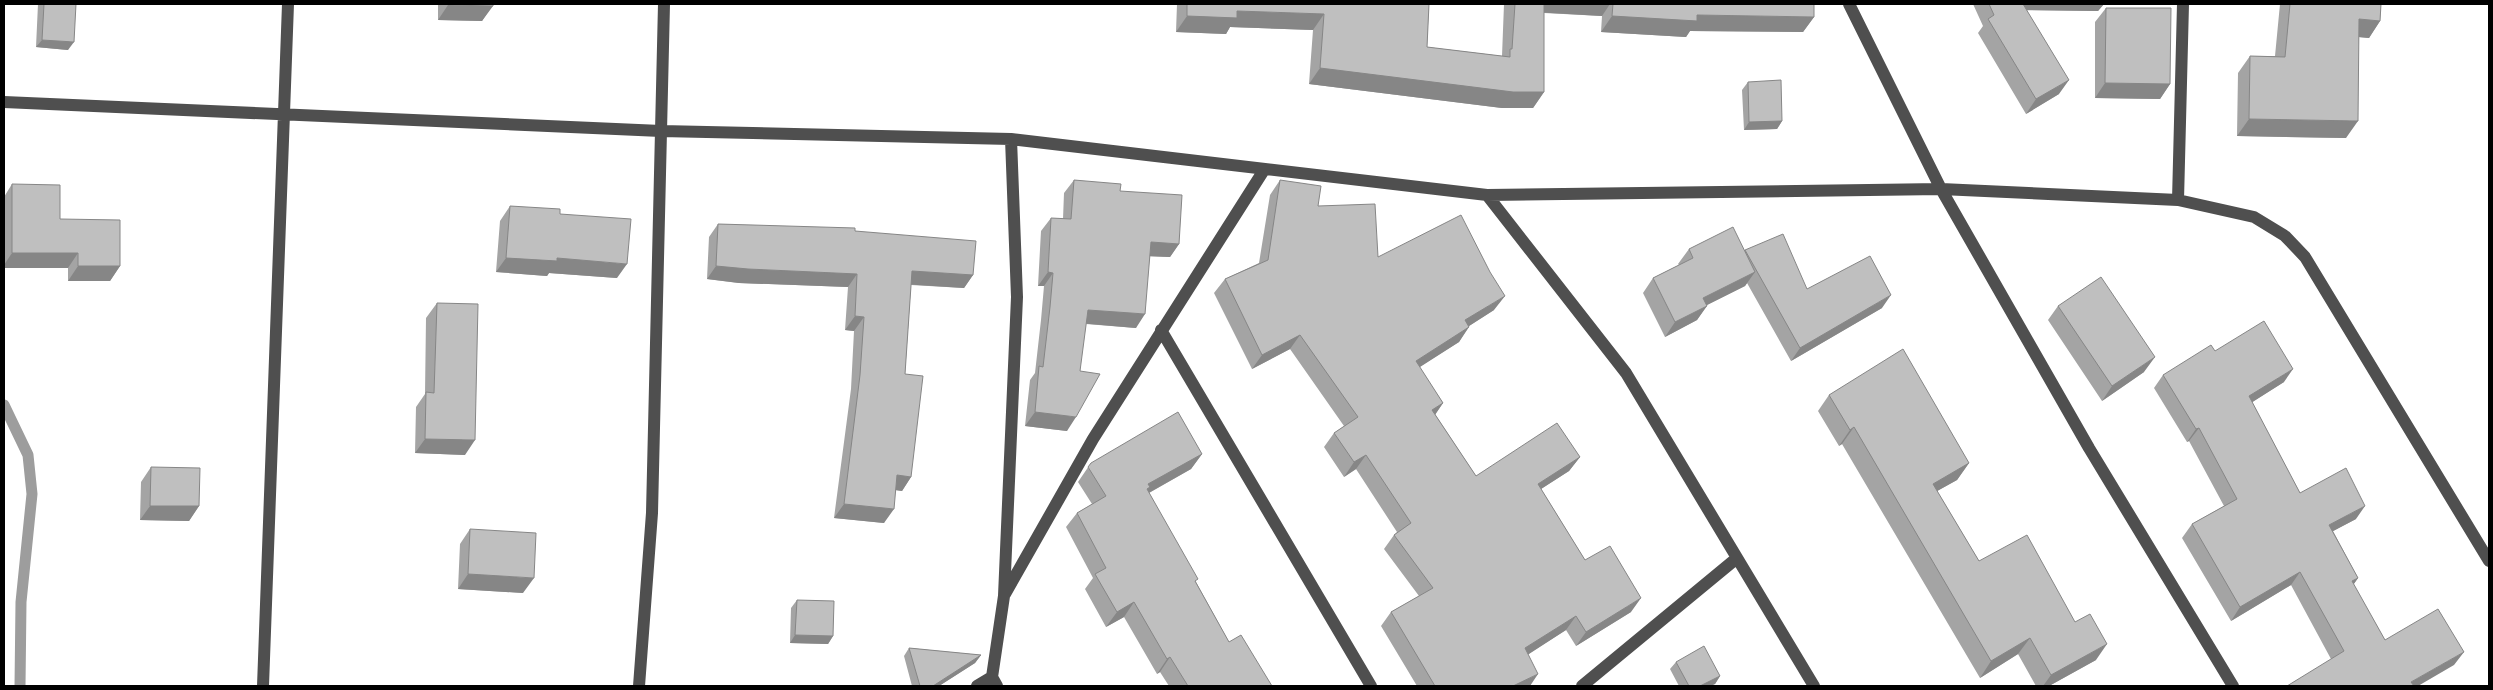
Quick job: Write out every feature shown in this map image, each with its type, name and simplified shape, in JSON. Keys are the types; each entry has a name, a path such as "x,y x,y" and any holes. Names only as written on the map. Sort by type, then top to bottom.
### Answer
{"street":[{"path":"263,686 288,4"},
{"path":"639,686 652,512 664,4"},
{"path":"1849,4 1941,189 2089,448 2233,686"},
{"path":"2178,200 2183,4"},
{"path":"4,102 661,132 1011,139 1487,195 1941,189 2178,200 2254,217 2285,236 2305,257 2489,560"},
{"path":"977,686 995,682 1004,596 1017,297 1011,139"},
{"path":"1004,596 1093,440 1264,170"},
{"path":"1487,195 1626,373 1814,686"},
{"path":"1161,330 1371,686"},
{"path":"1582,686 1738,558"}],"building":[{"path":"44,4 76,4 74,42 42,40"},
{"path":"493,4 493,6 448,5"},
{"path":"1187,4 1429,4 1427,47 1510,57 1515,4 1544,4 1544,92 1513,92 1320,68 1324,14 1237,11 1237,18 1187,16"},
{"path":"1613,4 1814,4 1814,17 1697,15 1697,21 1612,16"},
{"path":"1989,4 2023,4 2069,80 2036,99 1988,19 1994,15"},
{"path":"2290,4 2381,4 2380,21 2359,19 2358,121 2249,119 2250,56 2285,57"},
{"path":"2106,8 2171,8 2170,84 2105,83"},
{"path":"1781,80 1782,121 1749,122 1748,82"},
{"path":"1074,180 1121,184 1120,191 1182,195 1179,244 1151,242 1145,314 1088,310 1080,371 1100,374 1076,417 1035,412 1039,366 1043,367 1053,273 1048,272 1051,218 1071,219"},
{"path":"1280,180 1321,186 1318,206 1375,204 1378,257 1461,215 1490,272 1505,296 1465,320 1469,327 1416,361 1443,403 1432,410 1476,476 1557,423 1580,457 1538,484 1585,560 1610,546 1641,598 1586,632 1576,616 1525,648 1538,674 1513,686 1435,686 1391,612 1433,588 1394,535 1411,523 1366,455 1354,462 1334,433 1358,417 1300,335 1262,355 1225,279 1268,260"},
{"path":"12,184 60,185 60,219 120,220 120,266 78,266 78,253 12,253"},
{"path":"510,206 560,209 560,214 631,219 627,264 557,258 557,261 506,258"},
{"path":"718,224 855,228 855,231 976,241 973,275 912,271 905,374 923,376 911,477 897,475 894,509 844,504 860,375 864,317 855,316 857,274 716,266"},
{"path":"1733,227 1755,272 1703,298 1707,306 1675,322 1653,278 1693,258 1689,249"},
{"path":"1783,234 1807,289 1870,256 1891,295 1800,348 1745,250"},
{"path":"2101,277 2155,357 2112,386 2058,306"},
{"path":"437,303 478,304 475,440 425,439 426,392 434,393"},
{"path":"2264,321 2293,369 2249,396 2300,493 2346,468 2365,506 2329,525 2358,578 2352,581 2385,640 2438,609 2464,652 2411,682 2414,686 2287,686 2344,651 2300,572 2240,607 2192,524 2237,499 2199,428 2196,429 2163,375 2211,345 2215,351"},
{"path":"1903,349 1969,463 1933,484 1979,561 2027,535 2075,622 2090,614 2107,644 2051,675 2030,638 1991,661 1854,427 1850,430 1829,395"},
{"path":"1178,412 1202,454 1148,484 1150,487 1147,489 1198,579 1195,581 1229,642 1241,635 1272,686 1188,686 1170,657 1167,659 1134,602 1117,612 1095,574 1106,568 1077,513 1106,496 1088,467 1091,463"},
{"path":"151,467 200,468 199,506 150,506"},
{"path":"470,529 536,533 534,578 468,574"},
{"path":"797,600 834,601 833,636 795,635"},
{"path":"1704,646 1720,676 1700,686 1689,686 1676,662"},
{"path":"909,648 981,655 933,686 920,686"}],"waterway":[{"path":"4,405 28,455 32,494 21,602 20,686"}]}
